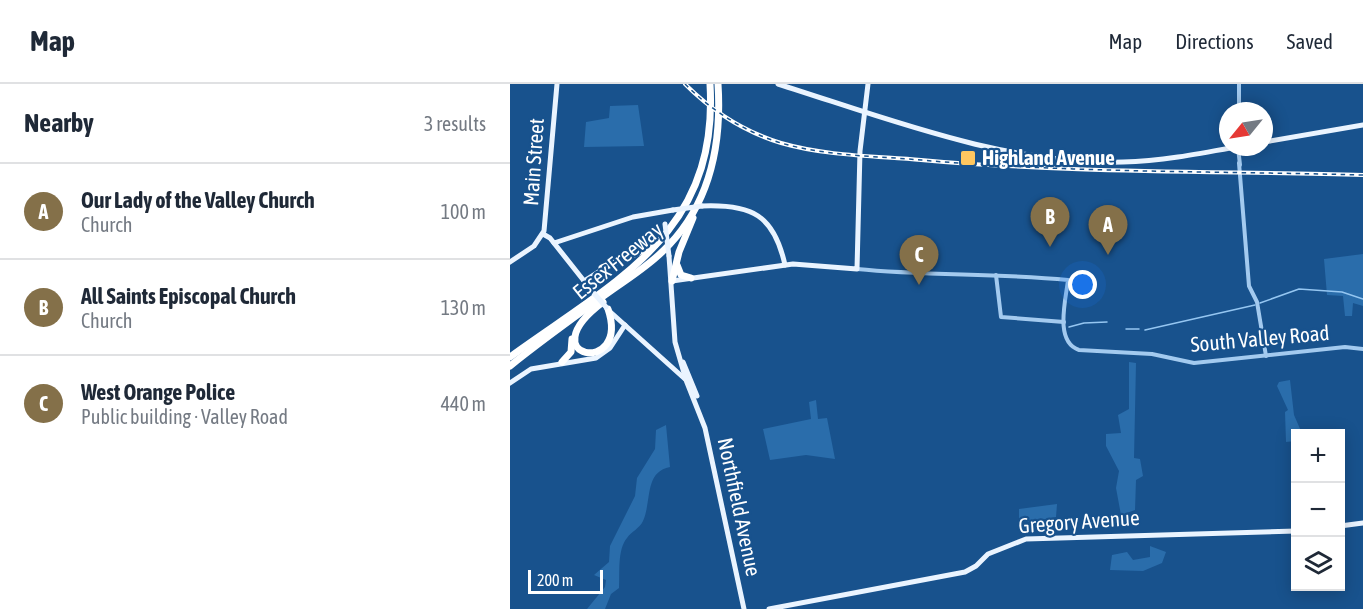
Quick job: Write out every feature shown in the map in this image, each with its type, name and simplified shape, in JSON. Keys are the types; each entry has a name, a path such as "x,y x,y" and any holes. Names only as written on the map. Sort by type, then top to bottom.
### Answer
{"highway":[{"name":"Essex Freeway","path":"510,357 649,254 668,233 696,188 706,158 710,139 710,84"},
{"name":"Essex Freeway","path":"510,366 644,266 680,232 700,204 716,154 720,129 717,84"},
{"path":"672,281 677,258 700,204"},
{"path":"602,268 653,246 668,233"},
{"path":"677,258 678,272 691,278"},
{"path":"562,363 571,352 574,334 586,316 644,266"},
{"path":"574,334 575,344 580,351 588,354 599,351 611,334 612,320 607,308"}],"main road":[{"name":"Main Street","path":"510,262 534,246 543,234 557,84"},
{"path":"778,84 948,137 1042,156 1128,162 1159,160 1219,150"},
{"path":"672,281 785,265 857,269 864,110 868,84"},
{"path":"1273,140 1363,125"},
{"path":"554,243 633,217 700,204 729,206 752,213 775,231 785,265"},
{"path":"664,212 672,281 674,338 686,380"},
{"name":"Northfield Avenue","path":"543,234 554,243 607,308 686,380 698,396 744,609"},
{"path":"782,251 789,260 797,265"},
{"path":"585,280 602,268 604,276 591,289"},
{"path":"510,383 531,369 600,356 609,348 625,325"},
{"path":"673,368 680,366 679,356"},
{"path":"679,356 698,396"},
{"name":"Northfield Avenue","path":"686,380 700,411"},
{"path":"1345,525 1363,523"},
{"name":"Gregory Avenue","path":"769,609 965,572 976,566 988,554 1026,538 1291,531"}],"street":[{"path":"1239,84 1239,102"},
{"path":"1238,156 1248,282 1257,302 1266,356"},
{"path":"857,269 910,274 1016,275 1068,280 1064,322 1001,317 996,275"},
{"name":"South Valley Road","path":"1064,322 1065,335 1073,348 1079,350 1152,354 1194,363 1345,347 1363,349"}],"shaded area":[{"path":"638,105 644,146 584,147 586,122 609,118 610,106"},
{"path":"1363,254 1363,306 1353,303 1352,316 1345,316 1343,296 1327,295 1324,259"},
{"path":"1129,362 1136,363 1134,458 1140,459 1143,476 1136,480 1135,510 1121,515 1116,488 1119,471 1106,446 1106,434 1121,433 1118,415 1129,409"},
{"path":"1290,380 1294,415 1300,429 1291,429 1291,441 1286,442 1285,412 1288,410 1277,386 1279,382"},
{"path":"816,400 818,419 827,418 835,459 806,455 770,460 763,429 811,419 809,402"},
{"path":"666,425 670,467 662,470 652,481 643,521 624,543 620,555 619,588 611,594 605,609 587,609 605,587 606,580 594,575 609,562 610,546 635,496 637,478 655,449 656,430"},
{"path":"1057,504 1056,517 1029,522 1019,521 1019,509"},
{"path":"1150,546 1166,552 1162,563 1143,571 1110,570 1112,555 1127,552 1133,560 1150,557"}],"waterway":[{"path":"1260,303 1299,289 1342,292 1363,299"},
{"path":"1145,330 1255,305"},
{"path":"1069,327 1084,323 1107,322"},
{"path":"1126,329 1139,329"}],"railway":[{"path":"685,84 706,103 742,127 781,143 833,153 1031,167 1363,175"}],"place":[{"name":"Highland Avenue","path":"968,158"},
{"name":"All Saints Episcopal Church","path":"1050,247"},
{"name":"Our Lady of the Valley Church","path":"1108,255"},
{"name":"West Orange Police","path":"919,285"}]}
